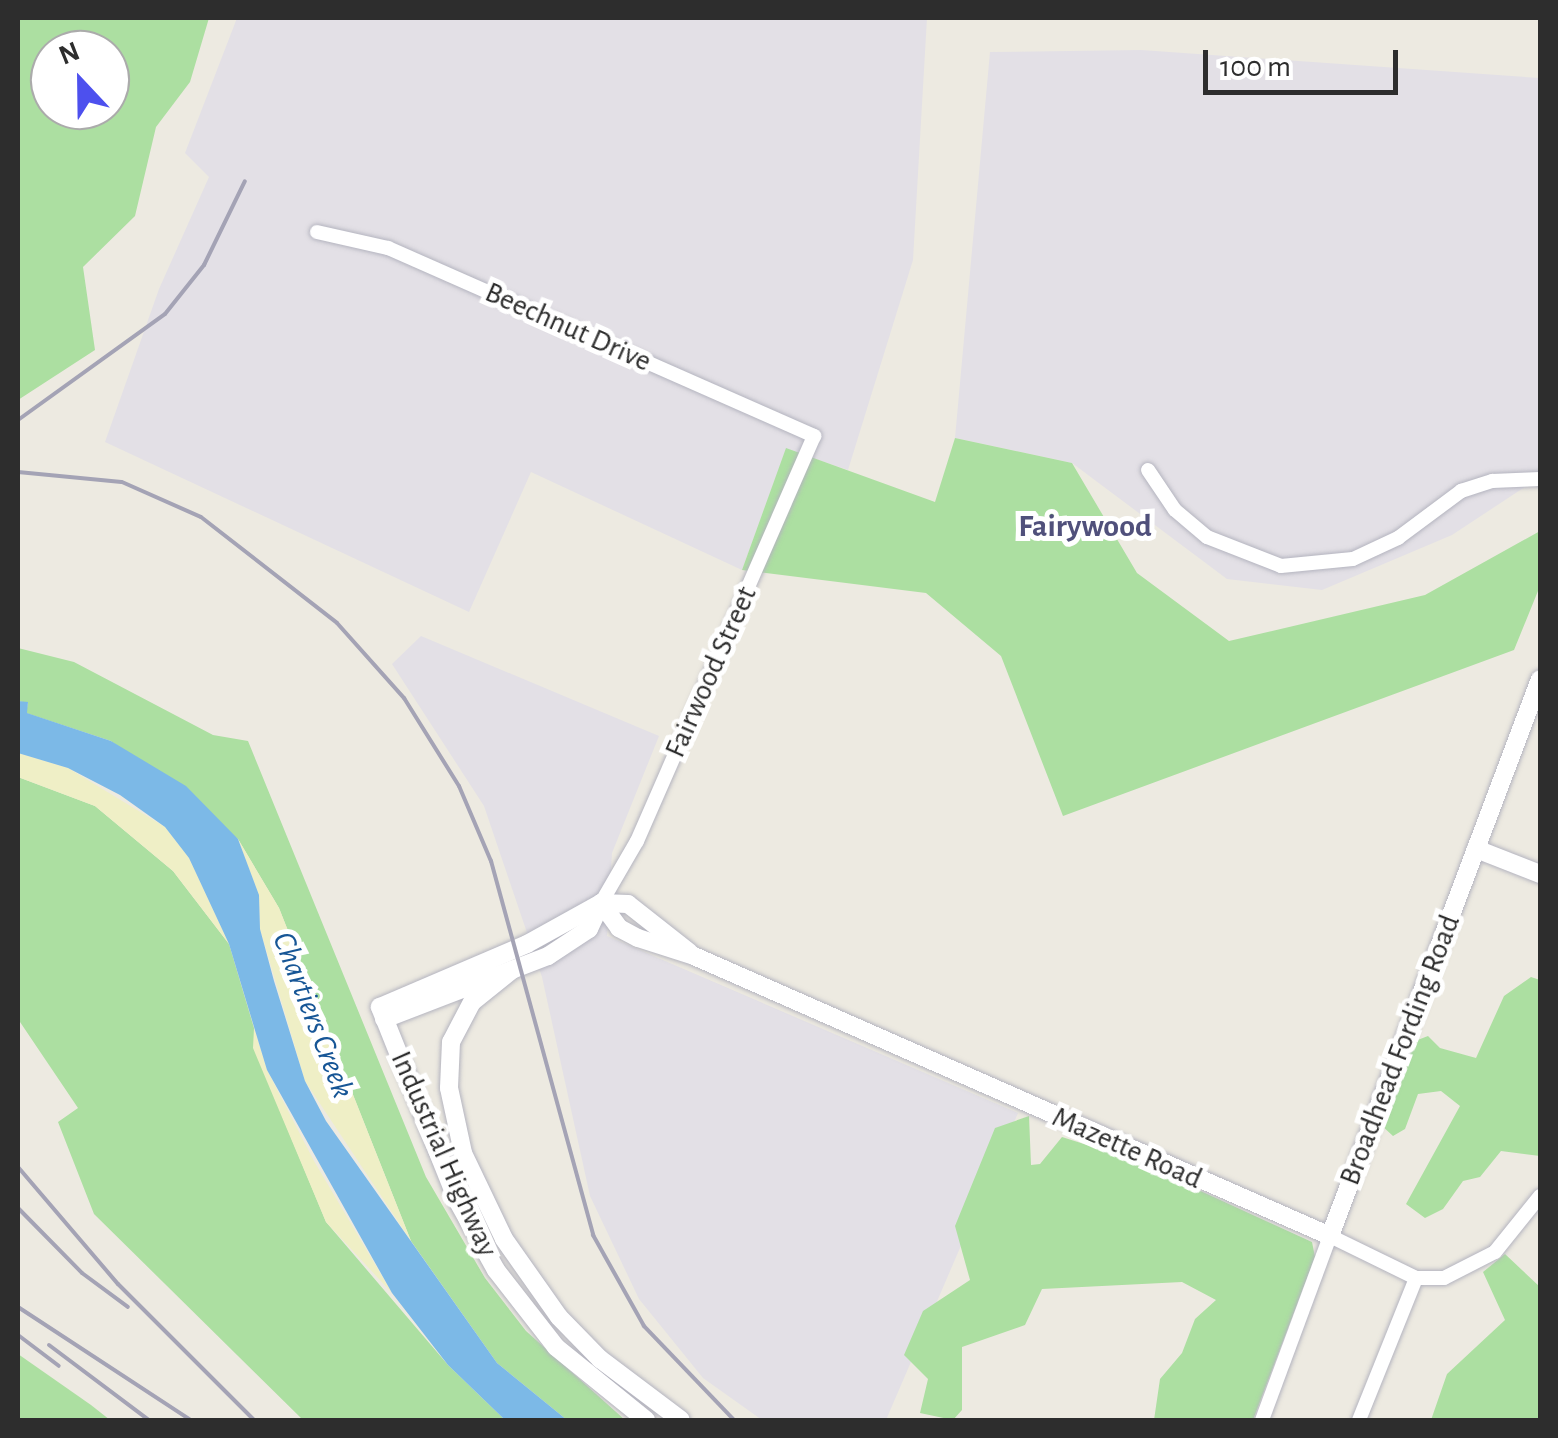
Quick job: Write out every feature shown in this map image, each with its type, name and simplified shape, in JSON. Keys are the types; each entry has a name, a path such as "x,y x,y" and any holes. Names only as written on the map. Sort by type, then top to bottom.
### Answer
{"street":[{"name":"Beechnut Drive","path":"317,232 388,248 814,436"},
{"name":"Fairwood Street","path":"382,1013 512,970 580,937 637,842 814,436"},
{"path":"1148,470 1175,510 1207,537 1263,562 1300,566 1368,554 1477,484 1540,479"},
{"name":"Broadhead Fording Road","path":"1262,1420 1476,849 1534,712 1540,679"},
{"path":"1476,849 1540,874"},
{"name":"Mazette Road","path":"601,904 628,904 694,956 1330,1236 1416,1278"},
{"path":"382,1013 601,904"},
{"name":"Industrial Highway","path":"512,970 472,1002 451,1042 449,1088 463,1153 504,1239 559,1317 600,1358 682,1420"},
{"name":"Industrial Highway","path":"382,1013 451,1184 496,1270 556,1347 646,1420"},
{"path":"1360,1420 1416,1278 1468,1270 1494,1252 1540,1196"}],"shaded area":[{"path":"237,18 927,18 913,260 848,470 786,449 742,570 531,472 469,612 105,442 159,289 209,177 185,153"},
{"path":"1141,50 1540,78 1540,477 1452,535 1322,590 1227,579 1072,463 955,438 990,52"},
{"path":"421,636 659,736 612,853 607,936 1018,1113 886,1420 762,1420 703,1378 639,1299 590,1196 542,977 484,806 392,664"}],"green space":[{"path":"18,18 209,18 190,82 156,127 135,216 83,267 95,350 18,400"},
{"path":"955,438 1072,463 1137,573 1229,641 1425,595 1540,531 1540,586 1514,650 1063,816 1001,656 926,593 742,570 786,448 935,502"},
{"path":"18,648 74,662 213,735 248,741 426,1177 485,1278 526,1331 625,1420 567,1420 497,1363 411,1241 279,908 238,839 111,741 26,713 28,703 18,701"},
{"path":"18,777 95,806 173,871 229,944 254,1028 254,1048 326,1222 448,1365 505,1420 303,1420 94,1214 58,1122 78,1108 18,1019"},
{"path":"1531,977 1540,980 1540,1156 1501,1151 1480,1177 1463,1181 1443,1209 1425,1218 1406,1204 1460,1106 1441,1091 1418,1094 1405,1129 1393,1136 1381,1125 1415,1041 1428,1036 1440,1048 1476,1058 1504,996"},
{"path":"1029,1116 1031,1165 1040,1164 1062,1137 1131,1159 1312,1242 1315,1257 1253,1420 1154,1420 1160,1379 1182,1353 1195,1319 1216,1300 1182,1282 1042,1289 1025,1325 962,1347 962,1410 953,1420 920,1413 928,1379 904,1355 923,1311 970,1280 955,1226 995,1128"},
{"path":"1505,1254 1540,1287 1540,1420 1431,1420 1447,1374 1505,1320 1483,1272"},
{"path":"18,1354 91,1405 110,1420 18,1420"}],"sand":[{"path":"18,753 68,768 165,827 189,858 229,944 173,871 95,806 18,777"},
{"path":"238,839 279,908 411,1241 305,1081 260,929 259,895"},
{"path":"254,1028 267,1070 314,1161 392,1293 326,1222 253,1048"}],"water":[{"path":"18,701 28,702 27,713 111,741 186,786 238,839 259,895 260,929 305,1081 326,1121 497,1363 567,1420 505,1420 448,1365 392,1293 267,1070 229,944 189,858 165,827 120,795 68,768 18,753"}],"railway":[{"path":"18,420 165,314 204,265 245,181"},
{"path":"18,472 122,482 201,517 337,623 404,698 459,786 491,861 593,1235 644,1326 734,1420"},
{"path":"18,1167 118,1284 254,1420"},
{"path":"18,1208 82,1273 128,1307"},
{"path":"18,1307 191,1420"},
{"path":"18,1335 59,1366"},
{"path":"49,1345 149,1420"}],"district":[{"name":"Fairywood","path":"1085,526"}],"water label":[{"name":"Chartiers Creek","path":"313,1015"}]}
